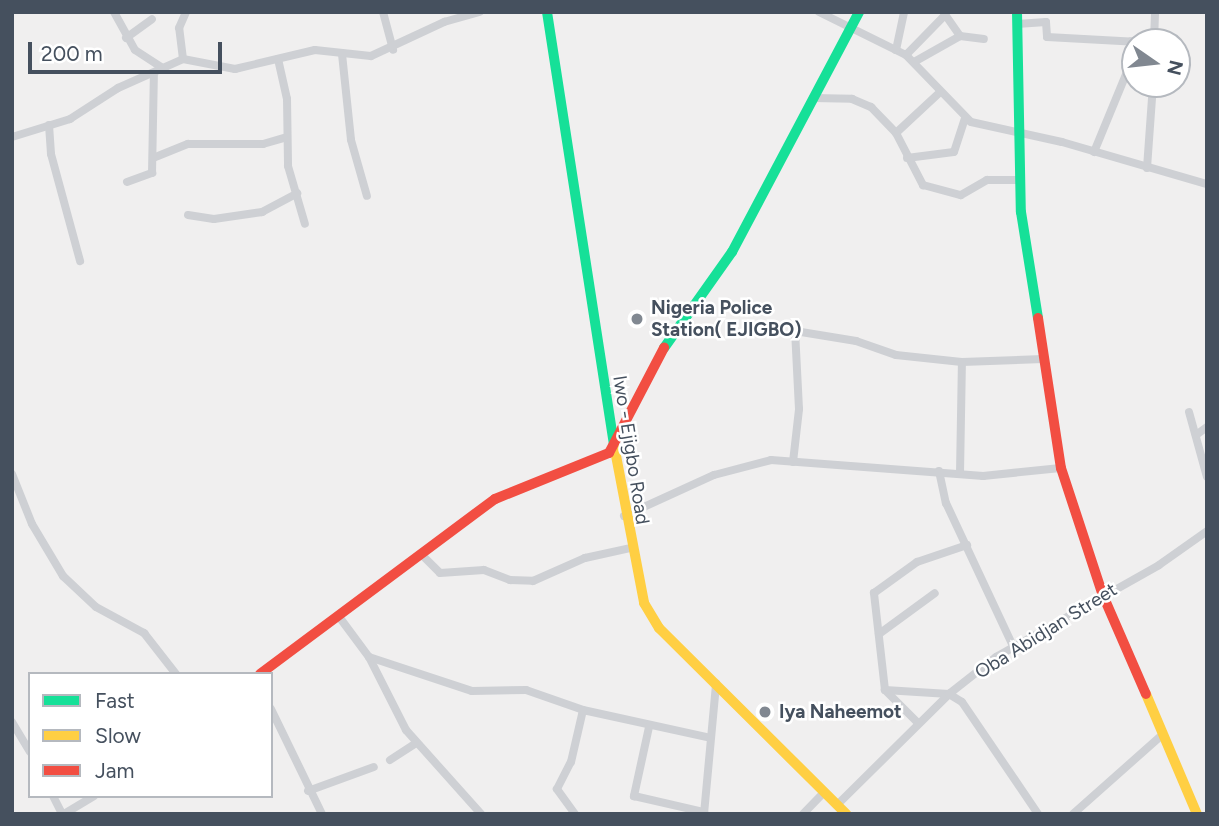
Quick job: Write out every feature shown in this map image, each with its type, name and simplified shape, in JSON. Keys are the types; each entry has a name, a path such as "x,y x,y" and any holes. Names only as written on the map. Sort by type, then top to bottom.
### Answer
{"main road":[{"name":"Iwo - Ejigbo Road","path":"547,12 624,516 630,548 654,622 846,814"},
{"path":"263,672 340,618 495,499 615,446 661,352 711,285 757,205 859,12"},
{"path":"1017,18 1020,180 1031,285 1060,468 1102,593 1197,814"}],"street":[{"path":"114,12 127,38 149,64 164,69"},
{"path":"183,59 180,26 186,12"},
{"path":"383,12 393,50"},
{"path":"12,138 49,125 183,59 235,69 315,50 342,54 393,50 437,25 480,12"},
{"path":"819,12 905,55 965,119 1207,184"},
{"path":"897,50 904,12"},
{"path":"905,55 944,13 960,36"},
{"path":"1017,18 1046,22 1047,37 1121,41"},
{"path":"127,38 152,19"},
{"path":"914,62 960,36 984,38"},
{"path":"342,54 349,129 367,196"},
{"path":"278,59 287,99 284,138 305,224"},
{"path":"127,182 151,176 154,73"},
{"path":"1094,152 1121,87"},
{"path":"896,133 939,93"},
{"path":"813,98 856,100 871,107 896,133 918,181 942,192 961,195 987,180 1020,180"},
{"path":"1147,168 1152,98"},
{"path":"907,158 954,152 965,119"},
{"path":"49,125 51,154 80,261"},
{"path":"153,158 187,144 263,144 284,138"},
{"path":"188,215 214,219 262,212 297,193"},
{"path":"793,462 799,409 795,331 856,341 896,355 962,362 1043,359"},
{"path":"960,473 962,362"},
{"path":"1189,412 1207,477"},
{"path":"1196,435 1207,427"},
{"path":"624,516 715,475 771,460 960,473 1060,468"},
{"path":"939,471 946,503 1013,646"},
{"path":"12,474 32,524 63,576 96,607 144,633 174,672"},
{"name":"Oba Abidjan Street","path":"837,804 949,694 1013,646 1102,593 1159,565 1207,531"},
{"path":"918,723 885,690 876,591 917,562 967,545"},
{"path":"422,555 440,573 484,570 510,580 533,581 585,558 630,548"},
{"path":"879,634 936,593"},
{"path":"340,618 369,657 416,743 481,814"},
{"path":"369,657 424,671 458,688 526,690 583,710 707,737"},
{"path":"649,726 634,796 704,813 707,737 716,684"},
{"path":"885,690 949,694 962,702 1038,814"},
{"path":"575,814 557,789 571,762 583,710"},
{"path":"273,713 321,814"},
{"path":"12,722 28,749"},
{"path":"1073,814 1109,776 1162,735"},
{"path":"390,760 416,743"},
{"path":"308,791 374,767"},
{"path":"803,814 824,792"},
{"path":"53,798 63,814 91,798"}],"traffic: fast":[{"path":"547,12 614,445"},
{"path":"664,348 732,252 859,12"},
{"path":"1017,12 1021,212 1038,318"}],"traffic: slow":[{"path":"614,445 644,603 659,628 846,814"},
{"path":"1146,694 1197,814"}],"traffic: jam":[{"path":"1038,318 1061,468 1102,593 1146,694"},
{"path":"263,672 495,499 609,453 664,348"}],"place":[{"name":"Nigeria Police Station( EJIGBO)","path":"637,319"},
{"name":"Iya Naheemot","path":"765,712"}]}
